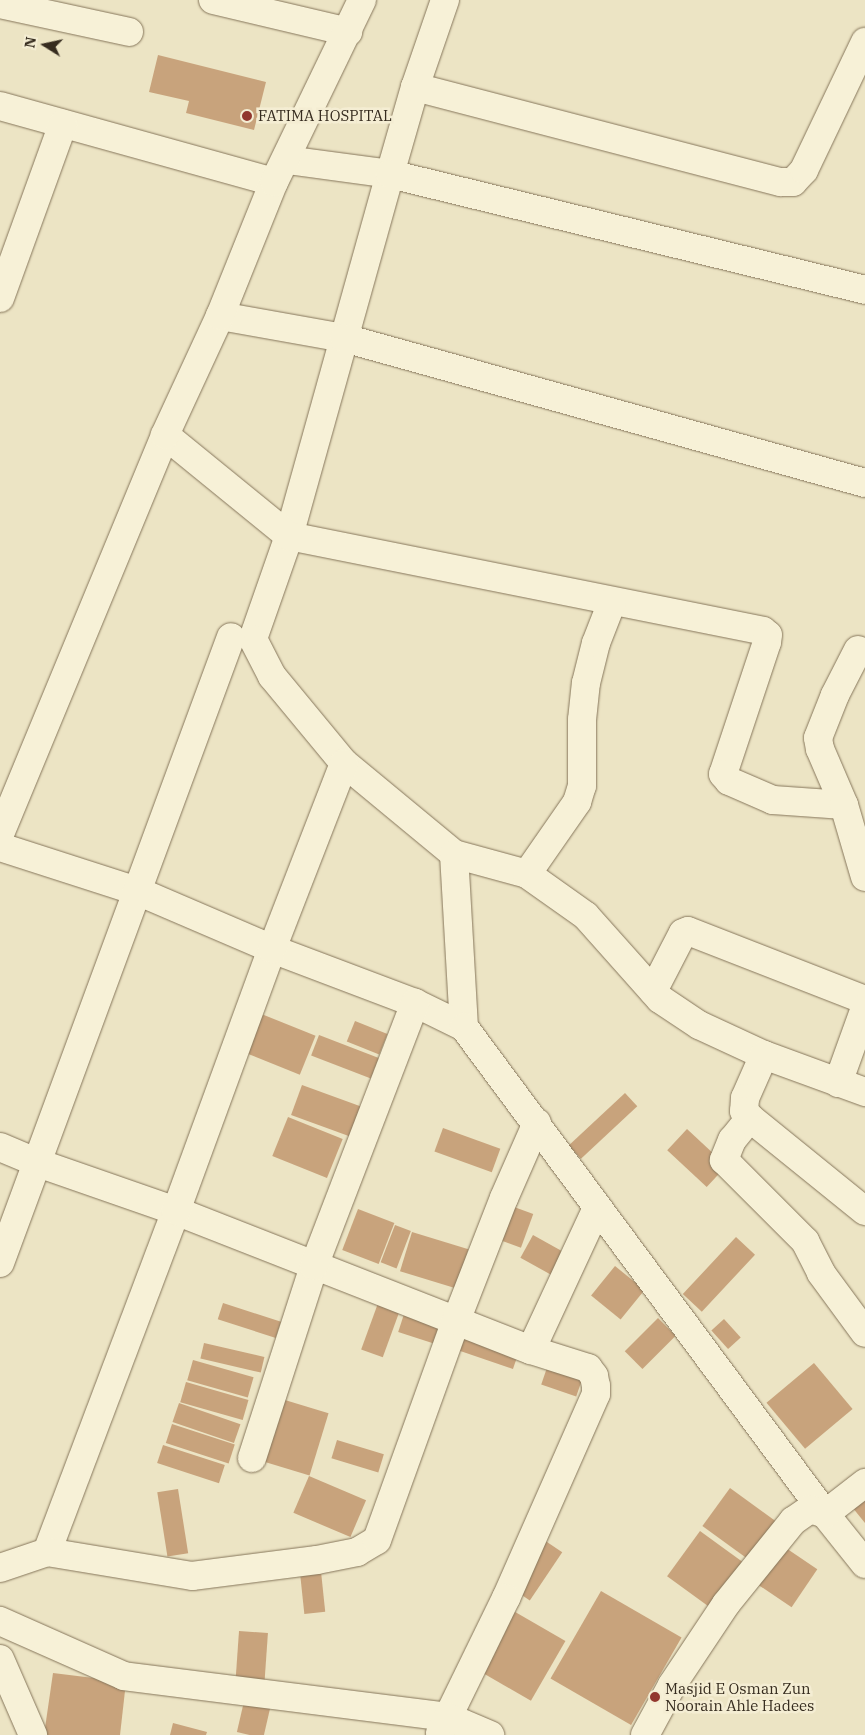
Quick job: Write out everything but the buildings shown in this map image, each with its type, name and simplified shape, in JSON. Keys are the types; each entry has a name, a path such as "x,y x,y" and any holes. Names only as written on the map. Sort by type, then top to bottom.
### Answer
{"street":[{"path":"213,0 348,32"},
{"path":"0,834 165,434 220,316 280,171 362,0"},
{"path":"445,0 415,87 289,536 254,639 272,676 344,763 454,854 528,874 586,916 660,998 699,1025 764,1054 865,1092"},
{"path":"0,4 129,32"},
{"path":"415,87 781,182 793,182 804,170 865,42"},
{"path":"0,106 63,124 280,171 390,174 865,290"},
{"path":"0,298 63,124"},
{"path":"220,316 344,338 865,483"},
{"path":"165,434 289,536 763,631 768,634 723,774 729,781 773,800 844,805"},
{"path":"528,874 577,802 582,786 582,720 586,683 596,643 612,602"},
{"path":"0,1263 231,637"},
{"path":"858,650 835,695 818,738 820,749 844,805 865,877"},
{"path":"46,1552 176,1211 272,948 344,763"},
{"path":"0,847 137,891 272,948 415,1003 464,1026 825,1514 865,1564"},
{"path":"454,854 464,1026"},
{"path":"653,991 682,933 688,931 865,1000"},
{"path":"252,1458 314,1266 415,1003"},
{"path":"838,1082 865,1008"},
{"path":"764,1054 745,1098 744,1110 750,1118 865,1211"},
{"path":"750,1118 732,1140 724,1160 805,1241 821,1273 865,1333"},
{"path":"0,1568 46,1552 192,1576 317,1560 357,1552 377,1540 456,1321 537,1123"},
{"path":"0,1147 38,1163 176,1211 531,1350 588,1368 594,1376 596,1394 506,1598 444,1726"},
{"path":"531,1350 597,1208"},
{"path":"825,1514 865,1483"},
{"path":"645,1735 672,1685 726,1604 787,1529 810,1509 825,1514"},
{"path":"0,1621 124,1676 444,1726 490,1735"},
{"path":"0,1659 33,1735"}],"place":[{"name":"FATIMA HOSPITAL","path":"247,116"},
{"name":"Masjid E Osman Zun Noorain Ahle Hadees","path":"655,1697"}]}
